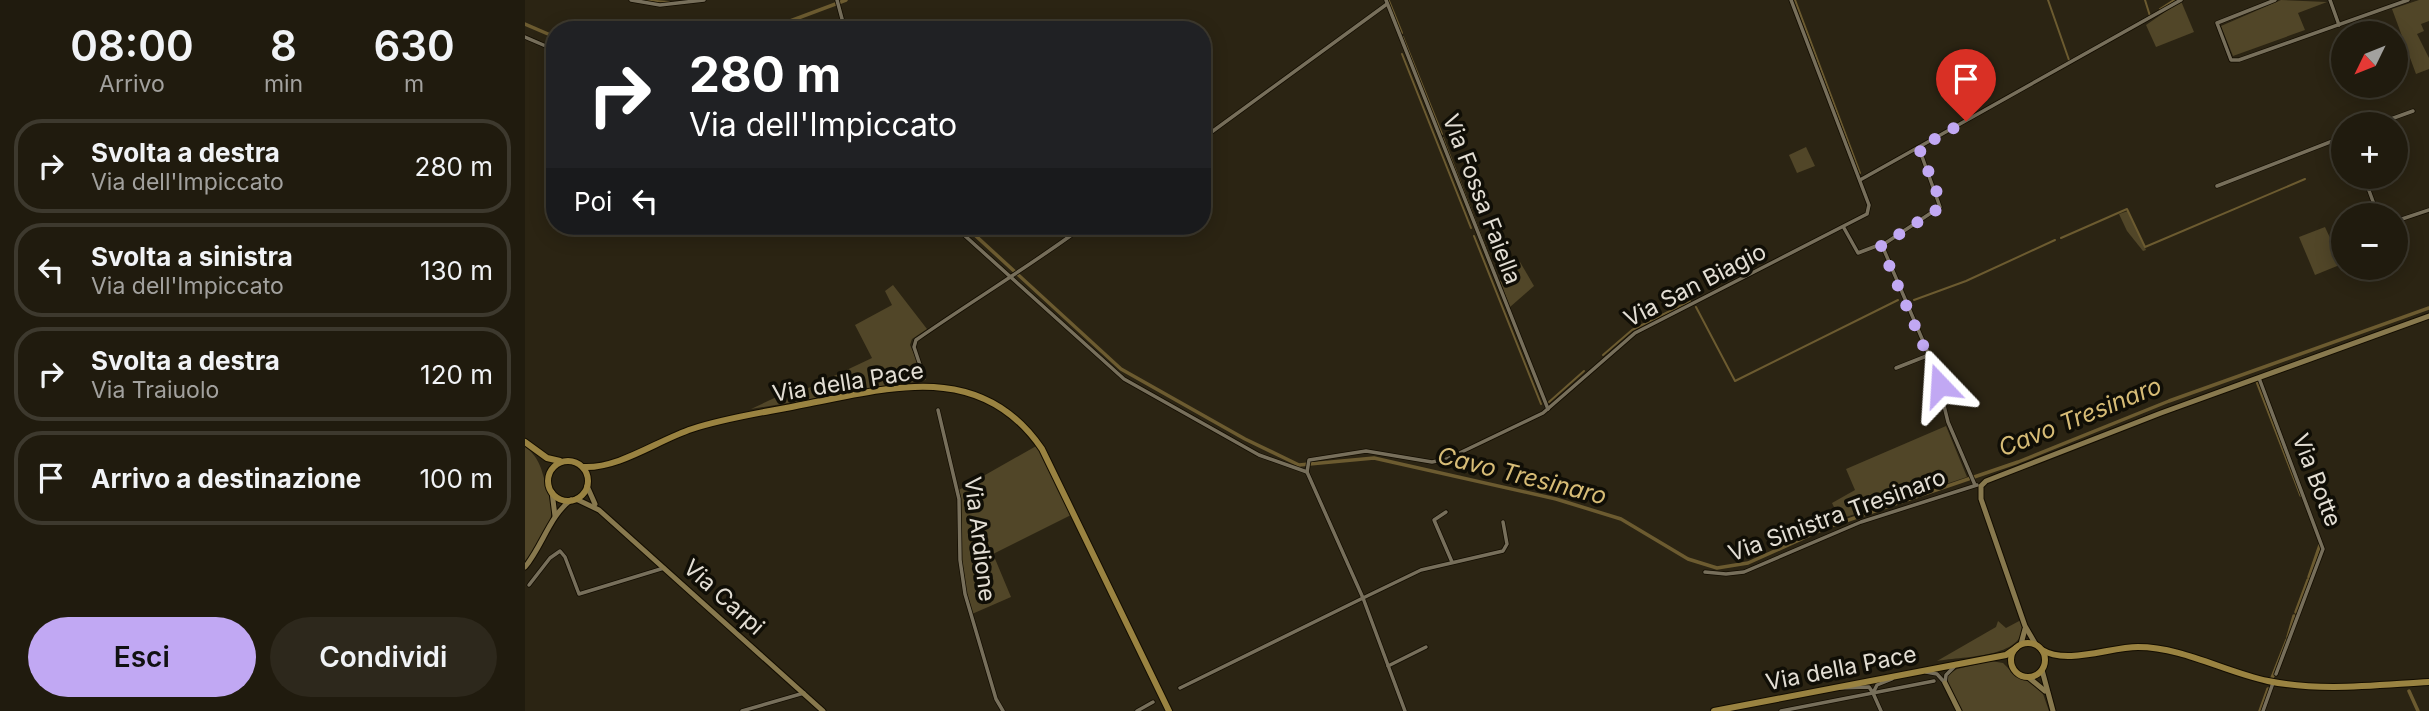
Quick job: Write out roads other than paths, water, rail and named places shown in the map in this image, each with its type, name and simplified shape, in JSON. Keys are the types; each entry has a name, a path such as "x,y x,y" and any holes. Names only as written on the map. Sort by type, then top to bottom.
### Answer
{"main road":[{"name":"Via della Pace","path":"583,467 607,464 705,425 883,389 935,386 981,396 1014,417 1042,449 1169,711"},
{"path":"525,442 545,462 552,492"},
{"path":"536,451 562,461 573,461 583,467"},
{"path":"548,477 553,467 562,461"},
{"name":"Via della Pace","path":"588,484 607,464"},
{"name":"Via Carpi","path":"583,467 588,484"},
{"path":"574,500 588,484"},
{"name":"Via Carpi","path":"552,492 562,500 574,500"},
{"path":"2036,645 2053,655 2131,648 2156,649 2273,682 2327,687 2429,682"},
{"name":"Via della Pace","path":"1714,711 2005,655 2019,646 2036,645"},
{"path":"2014,668 2011,658 2019,646"},
{"path":"2042,650 2043,668"},
{"path":"2028,677 2055,659 2077,654"},
{"name":"Via della Pace","path":"1975,659 2002,660 2028,677"}],"street":[{"path":"631,0 670,5 703,0"},
{"path":"1791,0 1860,180 2152,19 2181,0"},
{"path":"2275,0 2217,23 2231,60 2239,60 2331,27"},
{"path":"2330,0 2338,21"},
{"path":"2348,21 2408,0"},
{"path":"1211,132 1386,2"},
{"name":"Via Fossa Faiella","path":"1386,2 1548,409"},
{"path":"838,3 843,21"},
{"path":"525,37 546,46"},
{"path":"2408,113 2413,111"},
{"path":"2217,186 2331,142"},
{"path":"1844,228 1858,253 1881,246 1940,206 1919,148"},
{"name":"Via San Biagio","path":"1307,467 1311,459 1366,452 1440,461 1548,409 1635,333 1844,228 1869,211 1860,180"},
{"path":"2408,217 2429,210"},
{"path":"964,235 1124,379 1259,455 1307,467 1363,598 1405,711"},
{"path":"921,365 914,347 916,340 1071,235"},
{"path":"1881,246 1930,355 1948,422 1976,484 2025,625 2036,645"},
{"path":"1976,484 2429,316"},
{"path":"1896,368 1930,355"},
{"name":"Via Botte","path":"2259,378 2323,546 2276,674"},
{"name":"Via Ardione","path":"938,410 959,499 960,560 965,594 996,699 1003,711"},
{"name":"Via Carpi","path":"588,484 600,510"},
{"name":"Via Sinistra Tresinaro","path":"1705,572 1744,572 1861,522 1976,484"},
{"path":"552,492 555,518"},
{"path":"525,567 560,509 574,500"},
{"name":"Via Carpi","path":"574,500 600,510 823,711"},
{"path":"1446,512 1434,520 1452,562"},
{"path":"1180,688 1420,570 1503,551 1507,544 1503,522"},
{"path":"529,584 549,558 560,551 565,557 579,594 665,568"},
{"path":"652,571 653,557"},
{"path":"2019,646 2025,625"},
{"path":"1388,666 1426,647"},
{"path":"1945,682 1951,668 1966,661"},
{"path":"2043,668 2048,697"},
{"path":"1910,672 1935,674 1945,682 1959,711"},
{"path":"1873,693 1877,685 1896,675"},
{"path":"2028,677 2041,685 2053,710"},
{"path":"1781,711 1934,681"},
{"path":"2263,711 2273,682"},
{"path":"1836,687 1841,690 1869,687 1881,711"},
{"path":"742,711 804,693"},
{"path":"1137,711 1153,702"}],"waterway":[{"path":"643,0 669,2"},
{"path":"790,21 846,0"},
{"path":"1795,0 1860,173"},
{"path":"2048,0 2069,60"},
{"path":"2145,0 2150,16"},
{"path":"2160,9 2174,0"},
{"path":"1389,1 1402,33"},
{"name":"Cavo Tresinaro","path":"525,24 546,33"},
{"path":"1403,37 1442,134"},
{"path":"1402,54 1471,228"},
{"path":"1443,138 1497,277"},
{"path":"2061,238 2127,209 2145,247 2305,179"},
{"name":"Cavo Tresinaro","path":"975,235 1121,369 1245,439 1299,465 1374,458 1556,499 1621,519 1688,559 1717,568 1748,563 1828,527 2018,462 2169,401 2429,308"},
{"path":"1474,236 1541,404"},
{"path":"1914,300 1966,281 2055,240"},
{"path":"1696,307 1735,381 1898,300"},
{"path":"1603,355 1632,330 1690,301"},
{"path":"1549,402 1584,371"},
{"path":"2257,381 2301,495"},
{"path":"2309,577 2320,545"},
{"path":"2296,612 2308,580"},
{"path":"2288,637 2294,616"},
{"path":"2272,678 2287,640"},
{"path":"2260,711 2268,689"},
{"path":"2409,691 2418,711"}]}
